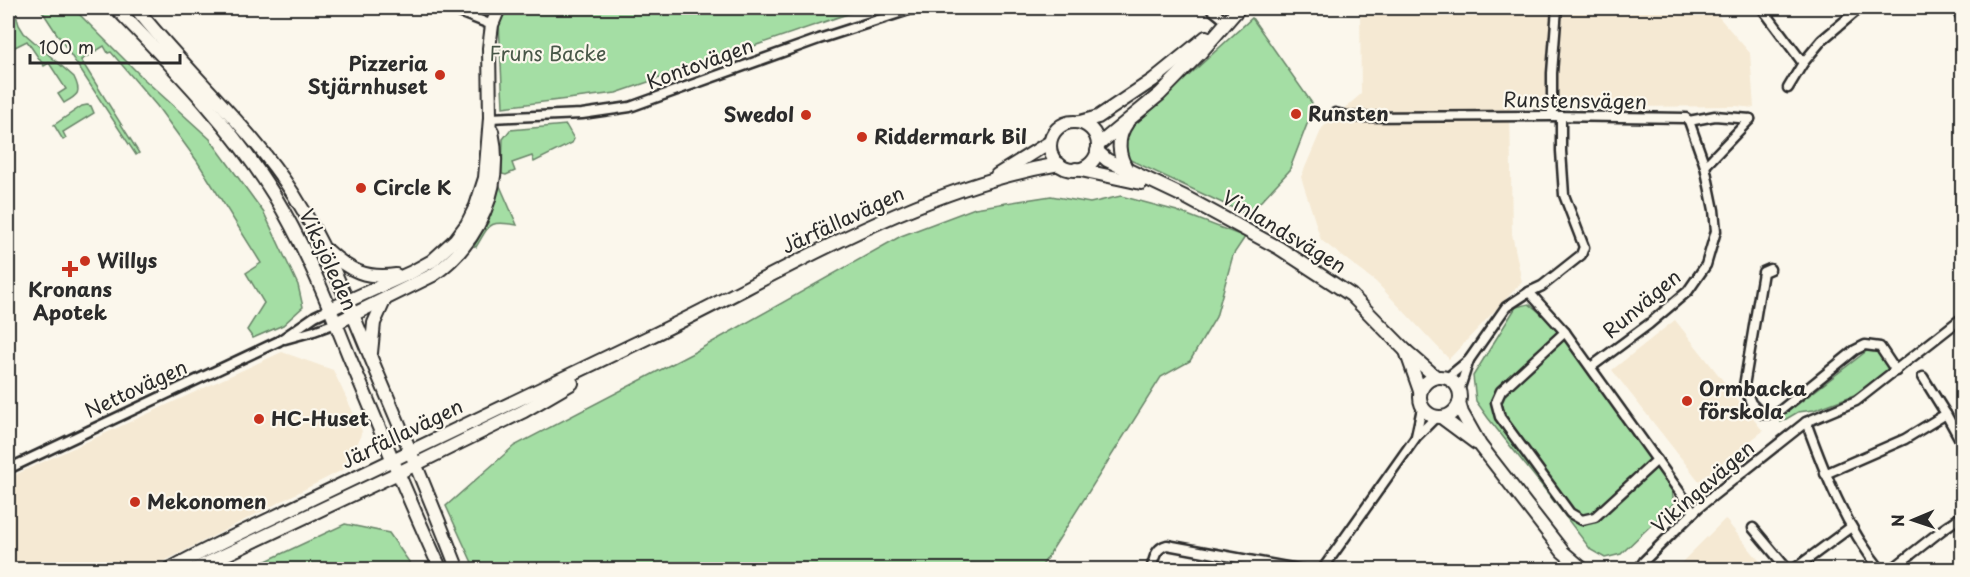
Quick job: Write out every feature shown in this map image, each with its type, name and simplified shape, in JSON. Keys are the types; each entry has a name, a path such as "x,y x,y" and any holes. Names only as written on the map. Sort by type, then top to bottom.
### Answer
{"street":[{"name":"Viksjöleden","path":"116,8 199,95 243,149 292,227 310,262 441,570"},
{"name":"Viksjöleden","path":"127,8 158,35"},
{"name":"Viksjöleden","path":"136,8 252,138 294,194 324,247 458,570"},
{"path":"449,8 492,25"},
{"path":"330,309 432,261 455,240 467,224 476,206 485,178 490,118 489,48 492,25 499,8"},
{"name":"Kontovägen","path":"490,118 582,114 630,107 808,43 915,8"},
{"path":"1210,8 1226,21"},
{"path":"1080,122 1090,128 1097,139 1097,148 1092,161 1087,165 1076,169 1064,167 1052,155 1050,142 1052,135 1061,126 1098,117 1153,80 1239,8"},
{"path":"1323,570 1416,437 1438,417 1452,413 1469,360 1506,307 1542,286 1581,255 1584,247 1564,195 1552,73 1557,8"},
{"path":"1762,8 1803,63"},
{"path":"1788,88 1803,63 1822,40 1858,8"},
{"path":"1954,8 1962,17"},
{"path":"1097,148 1160,94 1201,52 1226,21"},
{"name":"Runstensvägen","path":"1335,113 1351,117 1557,116 1686,118 1689,121 1715,116 1750,119 1705,166"},
{"path":"1129,172 1123,162 1119,147 1123,128 1132,116"},
{"path":"336,323 426,279 446,266 464,247 479,225 487,207 494,175 495,144 490,118"},
{"name":"Runvägen","path":"1591,367 1649,324 1688,291 1706,265 1716,231 1711,188 1689,121"},
{"name":"Järfällavägen","path":"988,180 1050,142"},
{"name":"Vinlandsvägen","path":"1097,148 1107,160 1185,197 1279,248 1350,295 1405,350 1442,378"},
{"name":"Järfällavägen","path":"168,570 392,459 653,336 802,260 908,210 988,180 1059,164"},
{"name":"Vinlandsvägen","path":"1076,169 1160,187"},
{"path":"324,247 344,264 363,274 382,276 412,272"},
{"path":"1770,269 1763,272 1744,386 1751,403 1761,414 1776,414 1855,350 1865,345 1880,347 1896,371"},
{"path":"1529,292 1566,332 1694,512"},
{"path":"371,357 374,323 384,301"},
{"name":"Nettovägen","path":"279,341 315,316 330,309"},
{"name":"Vikingavägen","path":"1630,570 1644,561 1694,512 1806,422 1856,401 1962,318"},
{"name":"Nettovägen","path":"8,469 279,341 336,323"},
{"path":"1566,332 1502,391 1496,402 1500,417 1570,513 1582,520 1595,517 1657,460"},
{"name":"Järfällavägen","path":"193,570 524,411 653,336"},
{"name":"Vinlandsvägen","path":"1405,350 1420,392"},
{"path":"1469,360 1442,378 1426,382 1420,392 1420,403 1426,412 1438,417 1480,446"},
{"path":"1923,377 1947,414 1962,443"},
{"path":"1442,378 1456,386 1462,414 1480,446 1563,552 1584,570"},
{"path":"1416,437 1422,408"},
{"path":"1826,474 1905,439 1947,414"},
{"path":"1806,422 1840,508 1881,570"},
{"path":"1891,570 1962,516"},
{"path":"1793,570 1851,526"},
{"path":"1753,528 1788,570"},
{"path":"1151,570 1156,553 1167,545 1303,570"},
{"path":"1563,552 1571,570"},
{"name":"Vikingavägen","path":"1638,570 1644,561"}],"shaded area":[{"path":"1360,8 1711,8 1750,53 1754,108 1736,106 1510,108 1512,234 1522,282 1449,359 1376,282 1321,240 1301,177 1322,128 1361,94"},
{"name":"Ormbacka förskola","path":"1675,320 1763,431 1699,481 1612,370"},
{"path":"282,352 333,370 362,431 350,466 149,569 8,569 8,478"},
{"path":"1725,519 1766,569 1675,569"}],"green space":[{"path":"40,8 73,8 145,80 210,139 264,213 298,285 303,307 283,325 253,338 247,330 264,303 246,273 261,263 197,161 157,106 104,46 81,60 139,153 136,155"},
{"name":"Fruns Backe","path":"510,8 865,8 616,93 503,107 499,21"},
{"path":"15,11 24,33 74,77 78,90 73,98 64,103 58,94 66,89 49,63 44,66 27,41 13,48 8,29"},
{"path":"1252,18 1314,106 1289,171 1248,215 1128,159 1125,148 1129,130"},
{"path":"87,105 91,106 94,113 63,132 66,138 63,140 54,125"},
{"path":"566,125 574,139 572,143 534,162 532,156 512,163 515,171 506,175 502,174 503,139 510,130"},
{"path":"500,186 517,225 500,223 491,226 476,247 474,246 488,223"},
{"path":"1051,196 1090,203 1121,196 1177,211 1245,237 1233,255 1216,317 1190,361 1161,377 1040,569 475,569 446,506 514,446 691,354 901,236 975,208"},
{"path":"1529,304 1565,332 1657,460 1672,491 1674,503 1621,554 1605,558 1591,550 1476,401 1473,376 1516,307"},
{"path":"1868,350 1877,350 1891,371 1881,381 1854,395 1814,410 1798,412 1781,422 1780,418"},
{"path":"345,524 389,533 414,569 249,569"}],"place":[{"name":"Pizzeria Stjärnhuset","path":"440,75"},
{"name":"Runsten","path":"1296,114"},
{"name":"Swedol","path":"806,115"},
{"name":"Riddermark Bil","path":"862,137"},
{"name":"Circle K","path":"361,188"},
{"name":"Willys","path":"85,261"},
{"name":"Kronans Apotek","path":"70,269"},
{"name":"Ormbacka förskola","path":"1687,401"},
{"name":"HC-Huset","path":"259,419"},
{"name":"Mekonomen","path":"135,502"}]}
